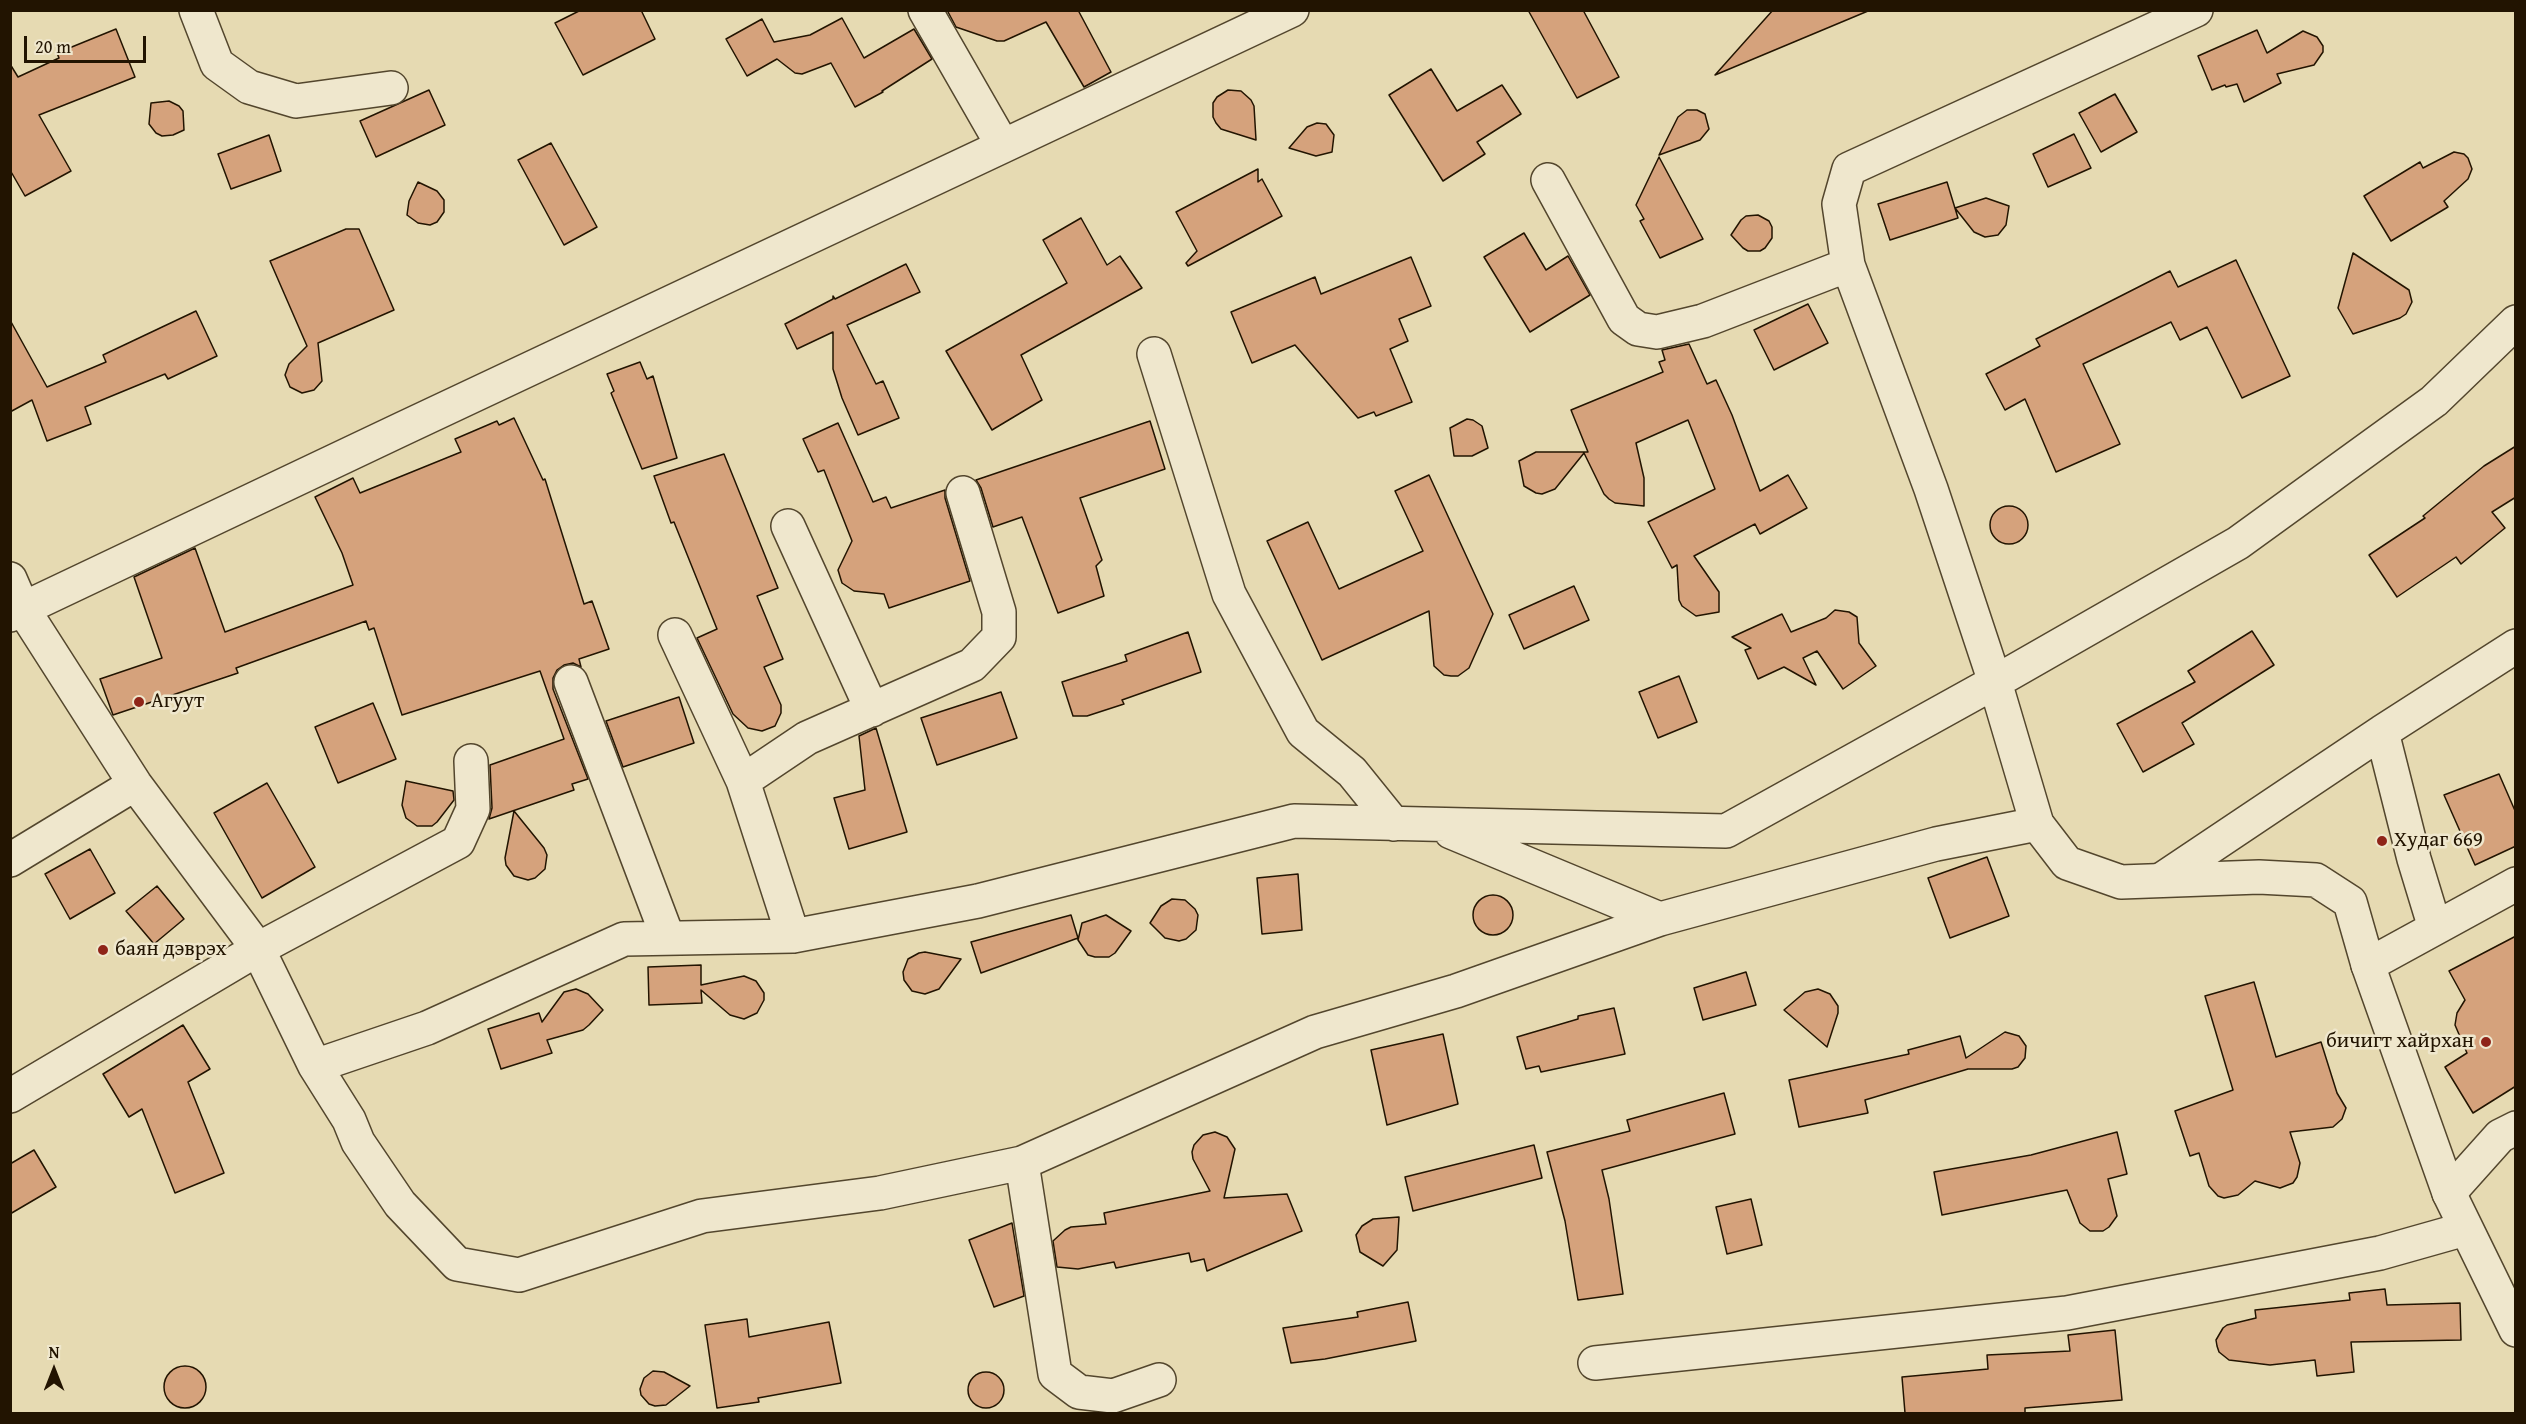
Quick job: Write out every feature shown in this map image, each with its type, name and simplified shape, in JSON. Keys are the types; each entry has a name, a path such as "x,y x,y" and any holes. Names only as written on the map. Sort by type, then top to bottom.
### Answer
{"street":[{"path":"196,10 217,64 249,87 296,101 391,88"},
{"path":"926,10 1003,146"},
{"path":"17,612 1292,10"},
{"path":"2196,10 1849,168 1839,204 1848,265 1930,489 1995,682 2037,824 2067,863 2121,882 2259,877 2316,880 2350,902 2368,965 2450,1193 2465,1229 2516,1330"},
{"path":"1548,180 1623,319 1638,329 1657,332 1703,321 1848,265"},
{"path":"315,1066 427,1028 624,939 793,936 978,901 1294,821 1726,831 1995,682 2238,543 2434,401 2516,322"},
{"path":"1154,354 1229,594 1303,732 1352,772 1394,824"},
{"path":"743,781 807,738 972,665 999,636 999,612 963,493"},
{"path":"788,526 872,710"},
{"path":"10,579 17,612 135,784 258,949 315,1066 350,1120 358,1142 400,1204 457,1264 519,1275 702,1216 880,1193 1022,1163 1315,1032 1456,991 1660,920 1936,844 2037,824"},
{"path":"675,635 743,781 793,936"},
{"path":"2161,880 2382,732 2516,646"},
{"path":"571,682 668,938"},
{"path":"2382,732 2414,859 2435,928"},
{"path":"10,1096 258,949 458,842 473,809 471,761"},
{"path":"10,860 135,784"},
{"path":"1434,824 1660,920"},
{"path":"2368,965 2516,884"},
{"path":"2450,1193 2500,1136 2516,1128"},
{"path":"1022,1163 1055,1374 1079,1392 1113,1396 1159,1380"},
{"path":"1595,1363 2067,1313 2380,1253 2465,1229"}],"building":[{"path":"581,10 641,10 655,39 583,75 555,23"},
{"path":"947,10 1078,10 1111,72 1084,87 1046,22 1004,41 997,41 956,27"},
{"path":"1528,10 1583,10 1619,77 1577,98"},
{"path":"1773,10 1868,10 1868,11 1715,75"},
{"path":"842,18 864,58 914,29 932,59 883,92 855,107 831,63 802,74 795,73 777,59 747,76 726,39 762,19 774,42 810,35"},
{"path":"116,29 135,77 39,115 71,171 25,196 10,170 10,64 18,77 59,58 57,53"},
{"path":"2257,30 2267,53 2303,31 2317,37 2323,46 2323,52 2314,65 2277,74 2281,83 2244,102 2237,84 2226,87 2225,85 2212,90 2198,56"},
{"path":"1431,69 1457,111 1502,85 1521,114 1477,142 1485,154 1443,181 1389,95"},
{"path":"429,90 445,125 376,157 360,121"},
{"path":"1228,90 1241,91 1251,100 1254,106 1256,140 1221,129 1216,123 1213,117 1213,103 1217,97"},
{"path":"2115,94 2137,132 2101,152 2079,113"},
{"path":"169,101 183,111 184,130 173,135 162,136 156,133 149,124 151,103"},
{"path":"1687,110 1697,110 1705,114 1709,129 1700,140 1659,155 1678,117"},
{"path":"1317,123 1326,124 1334,135 1332,152 1316,156 1289,148 1307,127"},
{"path":"2074,134 2091,168 2048,187 2033,154"},
{"path":"269,135 281,171 231,189 218,154"},
{"path":"551,143 597,227 564,245 518,160"},
{"path":"2454,152 2464,154 2468,158 2472,169 2468,179 2444,201 2448,207 2391,241 2364,196 2420,162 2423,168"},
{"path":"1659,157 1703,239 1660,258 1640,221 1644,219 1636,205"},
{"path":"1258,169 1258,182 1262,179 1282,216 1188,266 1186,263 1197,251 1176,212"},
{"path":"418,182 437,191 444,200 444,212 437,222 430,225 418,223 407,215 409,201"},
{"path":"1947,182 1958,218 1890,240 1878,204"},
{"path":"1986,198 2009,206 2006,225 1998,235 1985,237 1974,232 1955,208"},
{"path":"1758,215 1769,221 1772,227 1772,238 1760,251 1748,251 1731,235 1746,216"},
{"path":"1081,218 1107,265 1120,256 1142,288 1021,355 1042,400 992,430 946,351 1067,283 1043,240"},
{"path":"346,229 359,229 394,310 318,343 322,381 314,390 302,393 290,387 285,375 289,364 307,346 270,261"},
{"path":"1524,233 1546,270 1568,256 1590,295 1530,332 1484,257"},
{"path":"2353,253 2409,290 2412,302 2406,314 2400,318 2353,334 2338,308"},
{"path":"1411,257 1431,306 1399,319 1408,341 1390,349 1412,402 1376,416 1374,412 1358,418 1295,345 1252,363 1231,312 1315,277 1321,294"},
{"path":"2236,260 2290,376 2242,398 2207,327 2180,340 2171,322 2083,364 2120,444 2056,472 2025,399 2005,410 1986,374 2040,346 2036,339 2170,271 2178,287"},
{"path":"906,264 920,292 847,325 876,384 883,381 899,418 858,435 842,398 833,369 833,332 797,349 785,324 833,299 833,296 835,299"},
{"path":"1808,304 1828,343 1774,370 1754,330"},
{"path":"196,311 217,356 168,379 165,374 85,407 91,424 47,441 32,400 10,412 10,320 47,387 106,362 103,355"},
{"path":"1689,344 1707,384 1716,380 1732,415 1760,491 1788,475 1807,508 1760,534 1755,524 1694,556 1719,592 1719,612 1696,616 1682,606 1679,600 1677,565 1672,568 1648,522 1715,489 1688,420 1636,443 1644,478 1644,506 1615,503 1609,499 1604,494 1584,453 1555,489 1542,494 1524,486 1519,461 1536,452 1588,452 1571,410 1663,372 1659,362 1665,360 1662,350"},
{"path":"640,362 647,379 653,376 677,458 642,469 611,393 614,391 607,374"},
{"path":"514,418 543,480 545,479 584,604 592,601 609,649 579,659 581,667 573,663 564,665 557,670 553,678 553,689 588,779 572,784 574,790 489,819 492,808 490,765 564,739 540,671 402,715 374,628 369,630 366,621 236,668 238,673 113,715 100,679 162,658 134,577 195,548 225,632 353,585 342,553 315,497 353,478 360,493 461,452 455,439 497,421 499,425"},
{"path":"1467,419 1482,426 1488,448 1472,456 1454,456 1450,428"},
{"path":"1150,421 1165,469 1080,498 1102,560 1096,566 1104,596 1058,613 1022,517 993,527 981,488 976,480"},
{"path":"838,423 873,502 886,497 891,508 945,490 945,498 970,581 889,608 884,594 854,591 842,583 838,570 852,541 824,470 818,472 803,439"},
{"path":"2516,446 2516,497 2492,512 2505,528 2461,564 2456,557 2397,597 2369,555 2425,518 2423,516 2484,466"},
{"path":"724,454 778,588 757,596 783,659 764,667 781,705 781,713 775,726 762,731 748,728 733,714 697,638 717,629 674,522 671,523 654,476"},
{"path":"1429,475 1493,614 1469,668 1458,676 1451,676 1444,675 1434,666 1429,611 1322,660 1267,541 1308,522 1339,589 1423,551 1395,491"},
{"path":"2009,506 2016,507 2022,512 2027,518 2027,532 2022,538 2016,543 2009,544 2002,543 1996,538 1991,532 1990,525 1991,518 1996,512 2002,507"},
{"path":"1574,586 1589,620 1524,649 1509,615"},
{"path":"1835,610 1849,612 1857,617 1859,643 1876,666 1843,689 1817,651 1803,658 1816,685 1784,667 1758,679 1745,650 1751,648 1732,637 1782,614 1791,632 1826,618"},
{"path":"2252,631 2274,665 2182,723 2194,744 2143,772 2117,724 2195,682 2188,671"},
{"path":"1188,632 1201,672 1122,700 1124,704 1087,716 1073,716 1062,682 1127,661 1125,655"},
{"path":"1679,676 1697,722 1658,738 1639,692"},
{"path":"1001,692 1017,738 937,765 921,718"},
{"path":"679,697 694,743 623,767 606,721"},
{"path":"373,703 396,759 338,783 315,727"},
{"path":"876,728 907,832 849,849 834,798 865,790 859,736"},
{"path":"2499,774 2516,813 2516,846 2475,865 2444,795"},
{"path":"406,781 453,791 454,800 432,826 417,826 406,818 402,805"},
{"path":"267,783 315,867 262,898 214,813"},
{"path":"514,811 544,848 547,855 545,869 535,878 528,880 514,876 506,865 505,858"},
{"path":"90,849 115,893 70,919 45,874"},
{"path":"1987,857 2009,916 1950,938 1928,878"},
{"path":"1298,874 1302,930 1262,934 1257,878"},
{"path":"157,886 184,919 154,944 126,911"},
{"path":"1493,895 1507,901 1513,915 1507,929 1493,935 1479,929 1473,915 1479,901"},
{"path":"1172,899 1185,900 1198,915 1196,930 1186,939 1179,941 1165,938 1150,923 1161,906"},
{"path":"1071,915 1078,938 981,973 971,942"},
{"path":"1106,915 1131,931 1115,953 1109,957 1088,955 1078,940 1082,923"},
{"path":"2516,936 2516,1086 2473,1113 2445,1067 2467,1053 2455,1025 2457,1013 2465,1000 2449,971"},
{"path":"925,952 961,959 939,989 925,994 912,991 904,980 903,972 908,959"},
{"path":"701,965 701,985 744,976 756,981 764,993 764,1000 757,1013 744,1019 730,1015 701,990 702,1003 649,1005 648,967"},
{"path":"1746,972 1756,1005 1703,1020 1694,988"},
{"path":"2254,982 2276,1057 2321,1042 2337,1093 2346,1108 2342,1119 2333,1127 2290,1132 2300,1163 2293,1183 2280,1188 2255,1181 2238,1195 2224,1198 2218,1196 2209,1186 2199,1153 2190,1156 2175,1111 2233,1090 2205,996"},
{"path":"576,989 588,994 603,1010 583,1030 547,1040 552,1053 501,1069 488,1029 539,1013 542,1022 564,992"},
{"path":"1818,989 1830,994 1838,1006 1838,1013 1827,1047 1784,1010 1805,992"},
{"path":"1614,1008 1625,1054 1541,1072 1539,1066 1526,1069 1517,1037 1578,1019 1578,1016"},
{"path":"183,1025 210,1069 188,1082 224,1173 175,1193 142,1109 129,1117 103,1074"},
{"path":"2005,1032 2019,1036 2026,1046 2025,1058 2018,1067 1968,1069 1865,1100 1868,1113 1799,1127 1789,1080 1909,1054 1908,1050 1960,1036 1966,1058"},
{"path":"1443,1034 1458,1104 1387,1125 1371,1050"},
{"path":"1724,1093 1735,1134 1602,1170 1609,1199 1623,1294 1578,1300 1565,1221 1547,1152 1630,1131 1627,1120"},
{"path":"1215,1132 1227,1137 1235,1149 1224,1198 1287,1194 1302,1231 1207,1271 1204,1259 1191,1262 1189,1253 1116,1268 1114,1262 1078,1269 1057,1267 1053,1241 1071,1227 1106,1224 1104,1213 1210,1191 1193,1159 1192,1152 1194,1145 1203,1135"},
{"path":"2117,1132 2127,1174 2108,1179 2117,1216 2103,1231 2090,1231 2080,1223 2067,1190 1942,1215 1934,1172 2031,1155"},
{"path":"1534,1145 1542,1178 1413,1211 1405,1177"},
{"path":"34,1150 56,1187 10,1214 10,1164"},
{"path":"1751,1199 1762,1245 1727,1254 1716,1207"},
{"path":"1399,1217 1397,1250 1383,1266 1360,1252 1356,1235 1362,1226 1373,1219"},
{"path":"1012,1223 1024,1296 994,1307 969,1240"},
{"path":"2385,1289 2387,1305 2460,1303 2461,1340 2351,1342 2354,1372 2317,1376 2315,1360 2270,1365 2229,1360 2219,1352 2216,1340 2223,1328 2256,1318 2255,1310 2350,1300 2349,1293"},
{"path":"1408,1302 1416,1341 1325,1359 1291,1363 1283,1328 1358,1317 1357,1312"},
{"path":"747,1319 749,1337 829,1322 841,1383 758,1398 759,1402 717,1408 705,1325"},
{"path":"2115,1330 2122,1400 2025,1408 2025,1413 1905,1413 1902,1377 1988,1369 1987,1355 2070,1351 2068,1335"},
{"path":"185,1366 200,1372 206,1387 200,1402 185,1408 170,1402 164,1387 170,1372"},
{"path":"653,1371 664,1372 690,1386 666,1405 649,1404 641,1395 640,1389 644,1378"},
{"path":"986,1372 999,1377 1004,1390 999,1403 986,1408 973,1403 968,1390 973,1377"}],"place":[{"name":"Агуут","path":"139,702"},
{"name":"Худаг 669","path":"2382,841"},
{"name":"баян дэврэх","path":"103,950"},
{"name":"бичигт хайрхан","path":"2486,1042"}]}
